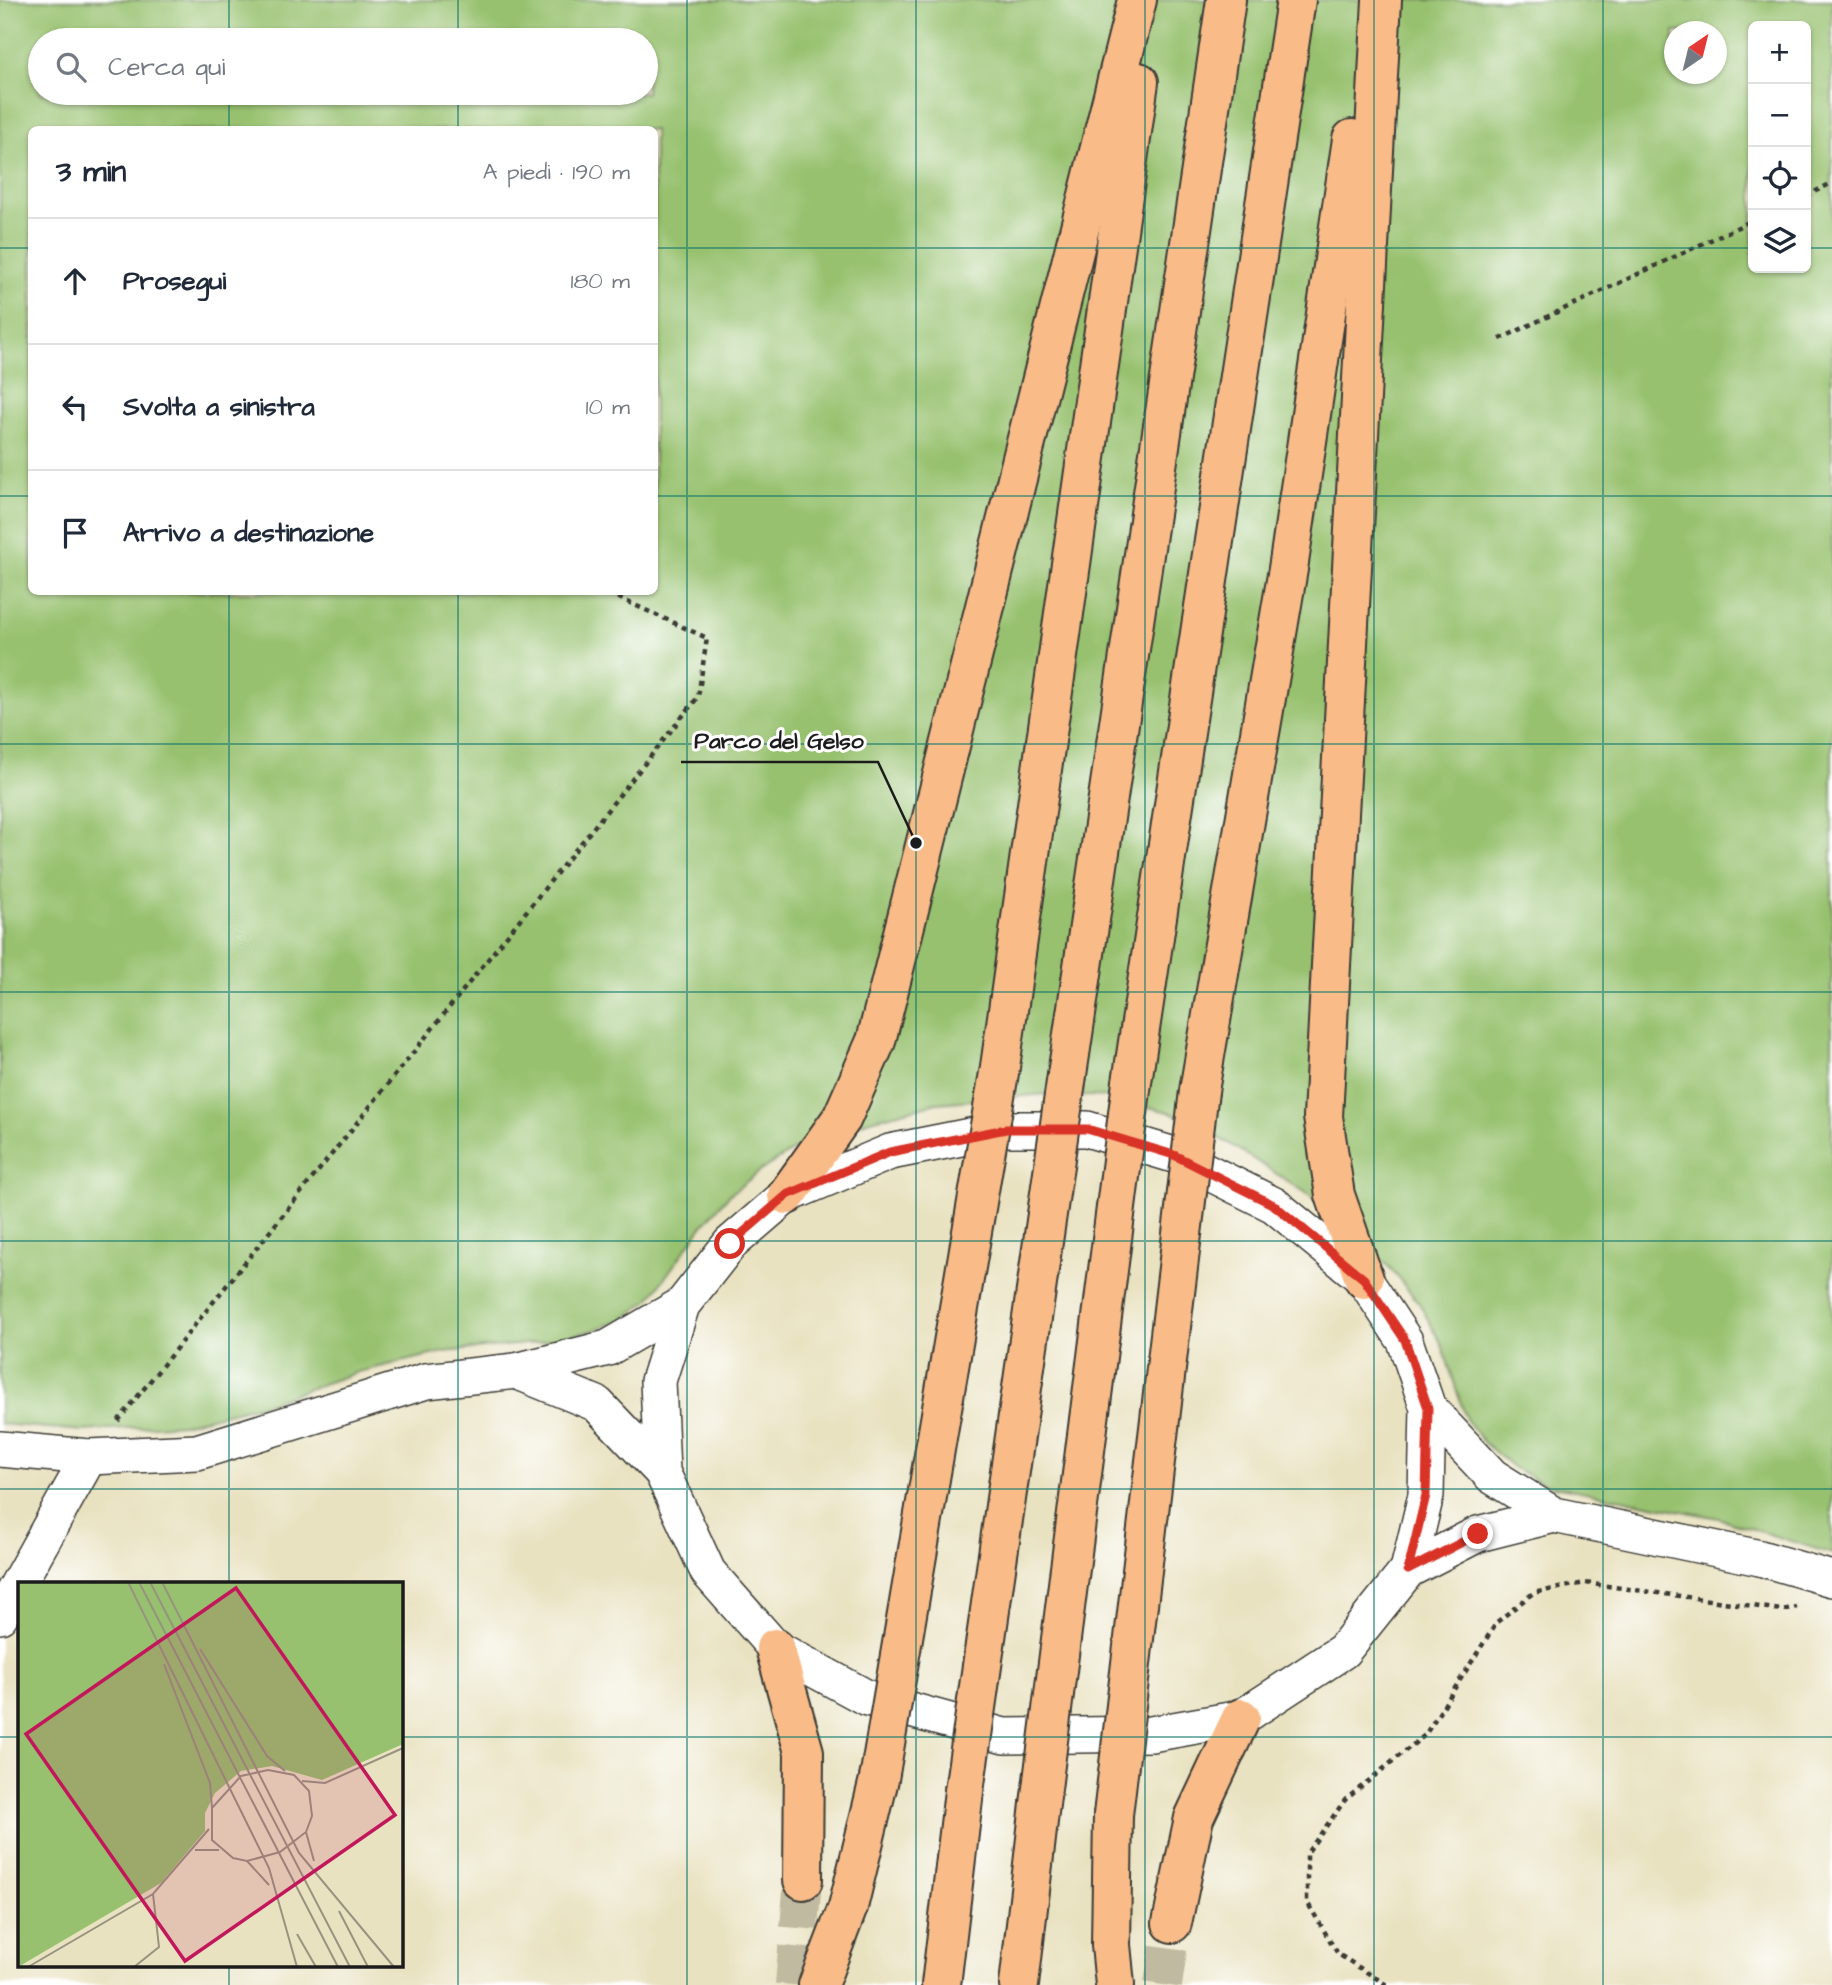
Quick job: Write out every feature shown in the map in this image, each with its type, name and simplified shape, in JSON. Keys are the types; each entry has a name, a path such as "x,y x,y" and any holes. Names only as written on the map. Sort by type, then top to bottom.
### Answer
{"highway":[{"path":"787,1195 842,1118 876,1041 1138,0"},
{"path":"818,1985 848,1907 879,1779 1000,1067 1150,0"},
{"path":"941,1985 964,1791 1226,0"},
{"path":"1019,1985 1132,1082 1296,0"},
{"path":"1115,1985 1111,1945 1113,1815 1199,1091 1288,569 1373,0"},
{"path":"1364,1279 1335,1195 1323,1117 1382,0"},
{"path":"775,1648 804,1752 803,1880"},
{"path":"1172,1923 1194,1818 1241,1718"}],"street":[{"path":"662,1472 658,1381 682,1305 730,1244 787,1195 890,1152 1006,1129 1087,1129 1174,1155 1274,1205 1364,1279 1405,1340 1428,1408 1426,1495 1408,1570"},
{"path":"0,1449 89,1457 197,1452 426,1381 516,1371 608,1348 682,1305"},
{"path":"516,1371 597,1404 662,1472 708,1572 775,1648 867,1698 1004,1736 1151,1734 1241,1718 1343,1651 1408,1570 1478,1534 1554,1515"},
{"path":"1428,1408 1492,1476 1554,1515 1760,1558 1832,1579"},
{"path":"19,1582 89,1457"},
{"path":"0,1616 18,1584"}],"path":[{"path":"1811,194 1832,183"},
{"path":"1500,339 1748,222"},
{"path":"89,1457 698,697 707,638 613,595"},
{"path":"1387,1985 1338,1954 1307,1902 1307,1853 1345,1800 1425,1735 1497,1622 1533,1593 1585,1583 1782,1609 1807,1605"}],"green space":[{"path":"0,0 1832,0 1832,1554 1718,1518 1545,1484 1514,1468 1483,1442 1466,1419 1442,1345 1419,1303 1390,1268 1308,1194 1228,1143 1169,1112 1106,1097 1047,1094 937,1103 867,1121 803,1144 763,1169 729,1195 703,1225 648,1301 622,1320 590,1331 535,1343 444,1352 358,1372 264,1404 182,1424 84,1431 0,1424"}],"tunnel":[{"path":"794,1985 803,1880"},
{"path":"1163,1985 1172,1923"}],"place":[{"name":"Parco del Gelso","path":"916,843"}],"route":[{"path":"730,1244 787,1195 890,1152 1006,1129 1087,1129 1174,1155 1274,1205 1364,1279 1405,1340 1428,1408 1426,1495 1408,1570 1478,1534"}]}
